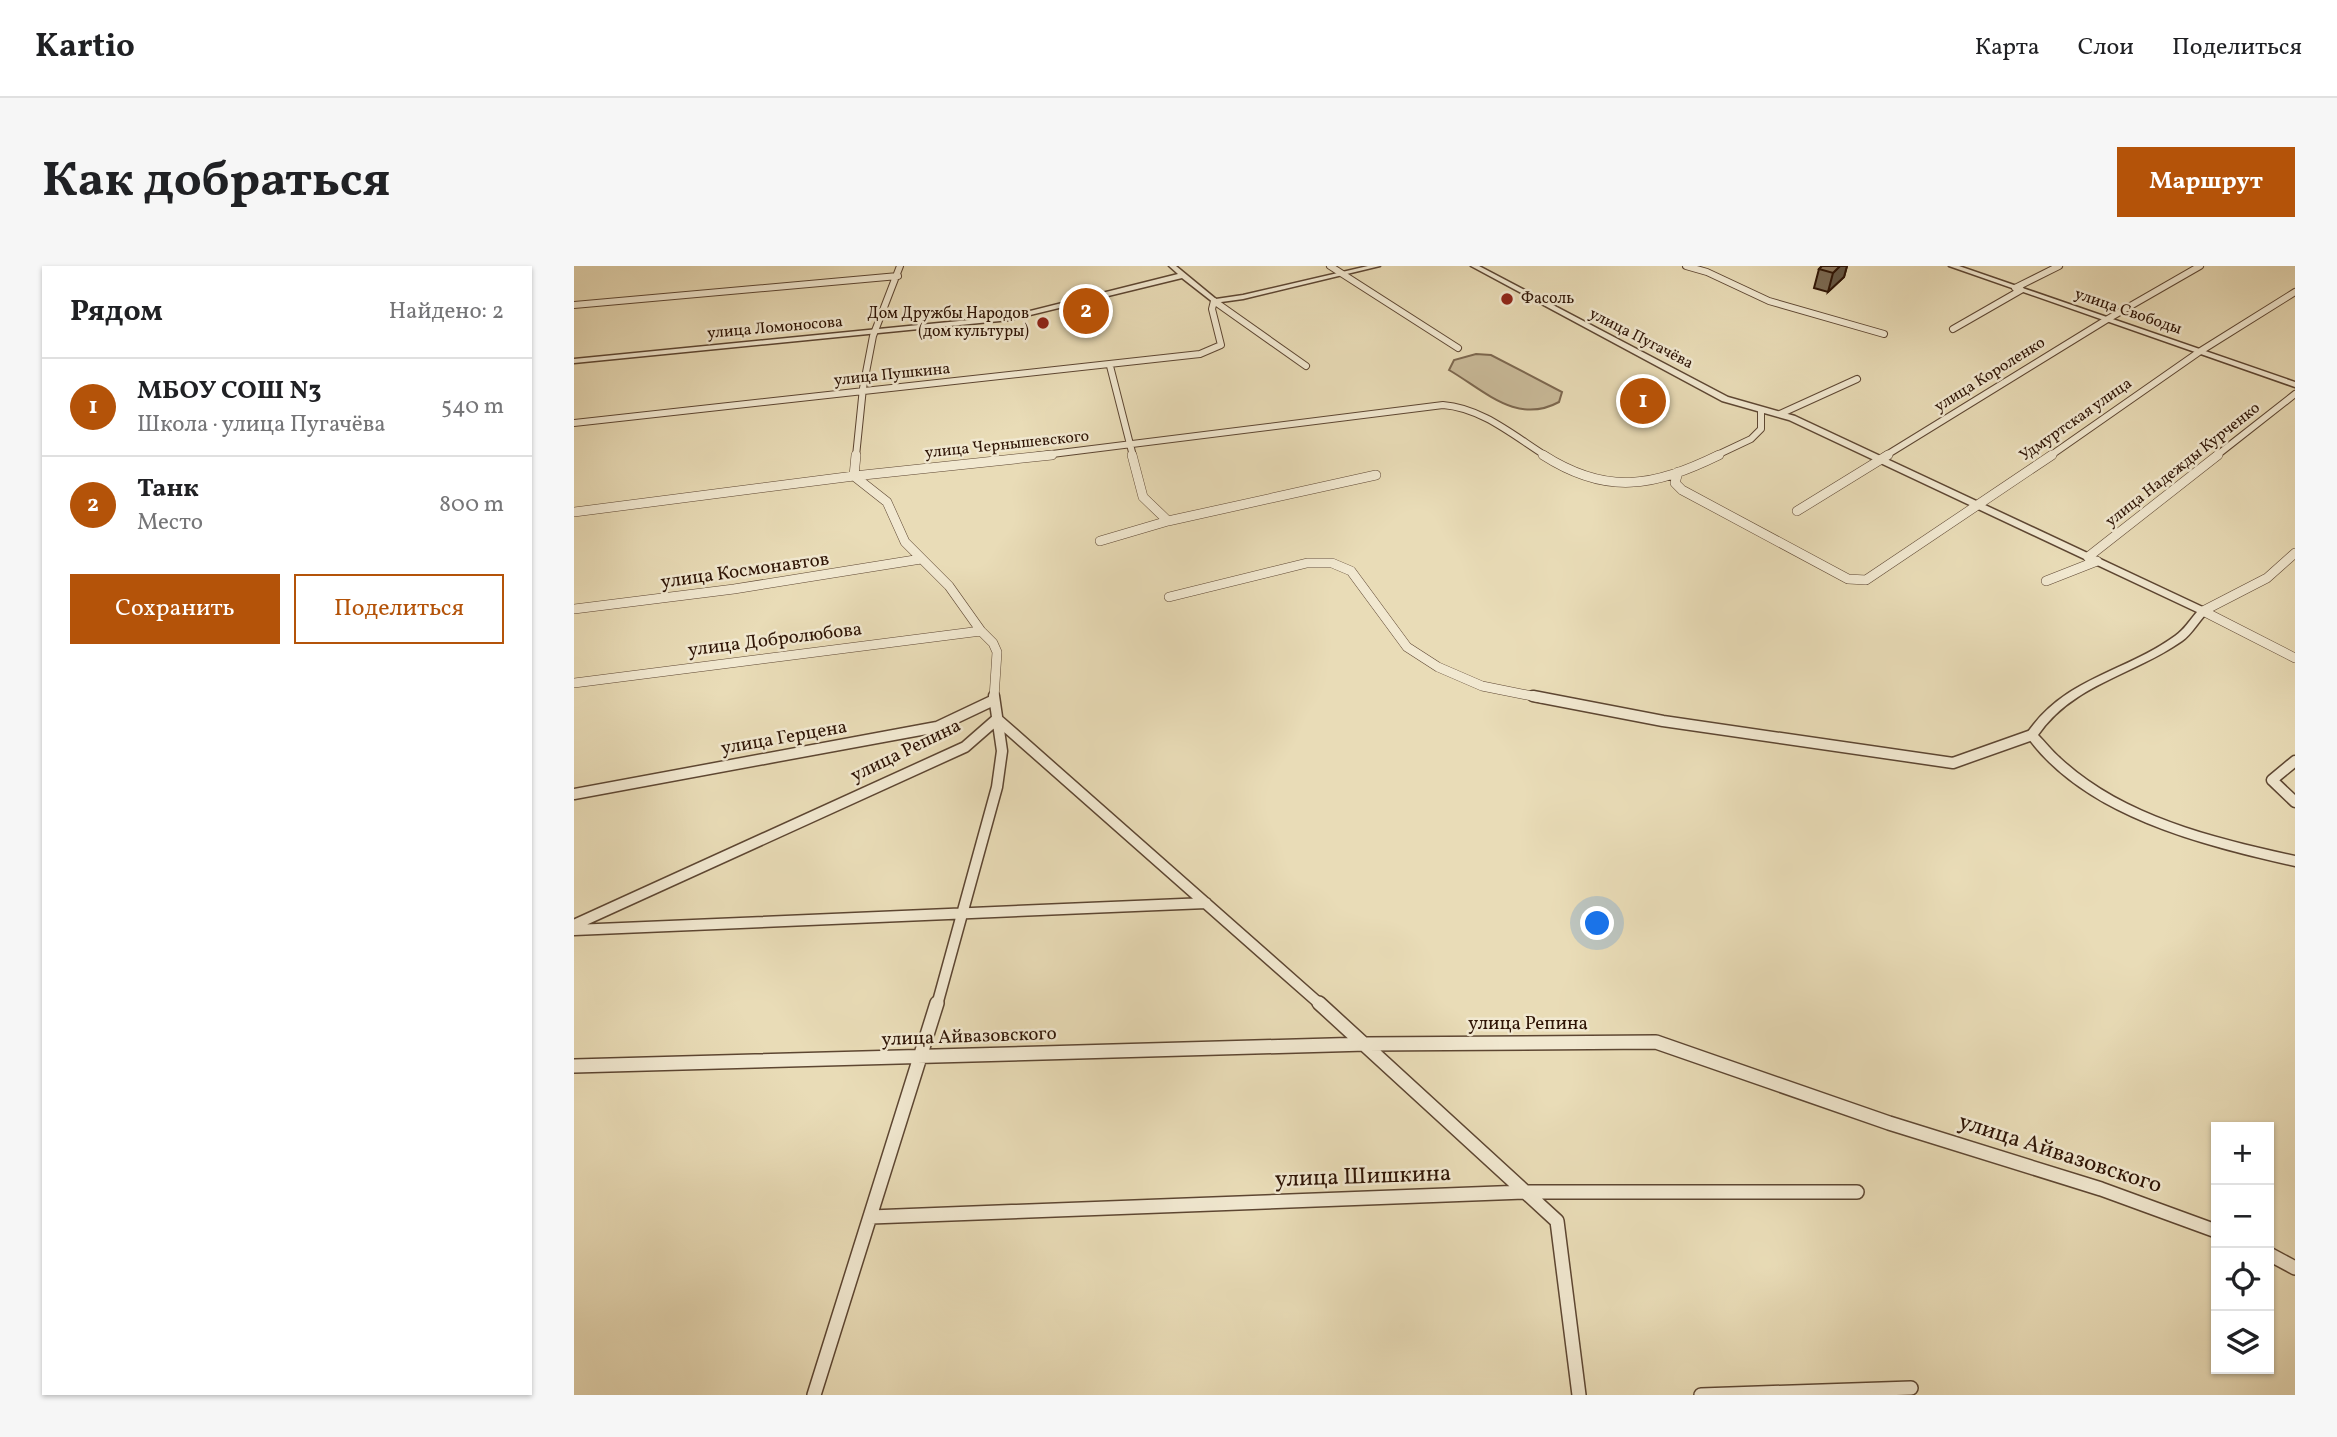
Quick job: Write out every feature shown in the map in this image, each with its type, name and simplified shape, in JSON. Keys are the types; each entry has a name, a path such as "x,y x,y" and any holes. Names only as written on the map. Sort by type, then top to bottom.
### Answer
{"street":[{"path":"814,1395 922,1058 997,787 1002,751 994,699 997,652 993,643 948,586 905,542 887,502 854,476 862,392 873,333 900,266"},
{"path":"1172,266 1214,301 1306,366"},
{"path":"1330,266 1458,348"},
{"path":"1214,301 1377,266"},
{"name":"улица Пугачёва","path":"1474,266 1725,398 1780,414 2203,611"},
{"path":"1686,266 1769,300 1884,334"},
{"name":"улица Свободы","path":"1952,266 2295,385"},
{"path":"1954,329 2059,266"},
{"name":"улица Короленко","path":"1797,511 2106,320 2200,266"},
{"name":"улица Ломоносова","path":"574,361 1021,317 1184,275"},
{"path":"574,306 898,276"},
{"name":"Удмуртская улица","path":"1678,472 1675,482 1682,489 1848,579 1866,580 1979,506 2199,352 2295,292"},
{"name":"улица Пушкина","path":"574,423 1110,366 1213,351 1222,342 1212,309 1214,301"},
{"path":"1110,366 1146,502 1168,521"},
{"path":"1780,414 1857,379"},
{"name":"улица Надежды Курченко","path":"2046,580 2092,559 2295,394"},
{"name":"улица Чернышевского","path":"574,512 854,476 1131,446 1443,405 1474,411 1591,479 1636,484 1678,472"},
{"path":"1678,472 1758,434 1762,423 1762,410"},
{"path":"1100,541 1168,521 1376,475"},
{"path":"1169,597 1307,563 1343,565 1357,579 1407,647 1438,667 1482,686 1663,722 1953,763 2032,735 2040,720 2069,697 2179,639 2203,611 2267,578 2295,553"},
{"name":"улица Космонавтов","path":"574,609 734,589 921,559"},
{"path":"2203,611 2295,658"},
{"name":"улица Добролюбова","path":"574,683 981,631"},
{"name":"улица Герцена","path":"574,794 937,727 994,699"},
{"path":"997,719 1366,1044 1557,1221 1579,1395"},
{"name":"улица Репина","path":"574,925 965,747 997,719"},
{"path":"2032,735 2053,759 2079,779 2153,819 2197,836 2295,861"},
{"path":"2295,761 2272,780 2295,802"},
{"path":"574,930 1206,904"},
{"name":"улица Репина","path":"1366,1044 1656,1042 1889,1124"},
{"name":"улица Айвазовского","path":"574,1066 1366,1044"},
{"name":"улица Айвазовского","path":"1889,1124 2101,1189 2211,1229"},
{"name":"улица Шишкина","path":"872,1217 1524,1192 1857,1192"},
{"path":"2274,1257 2295,1268"},
{"path":"1701,1395 1911,1388"}],"shaded area":[{"path":"1476,354 1491,355 1562,392 1559,402 1544,408 1515,408 1449,370 1454,360"}],"building":[{"path":"1822,266 1840,266 1833,273 1819,269"}],"place":[{"name":"Фасоль","path":"1507,299"},
{"name":"Танк","path":"1086,311"},
{"name":"Дом Дружбы Народов (дом культуры)","path":"1043,323"},
{"name":"МБОУ СОШ N3","path":"1643,401"}]}
